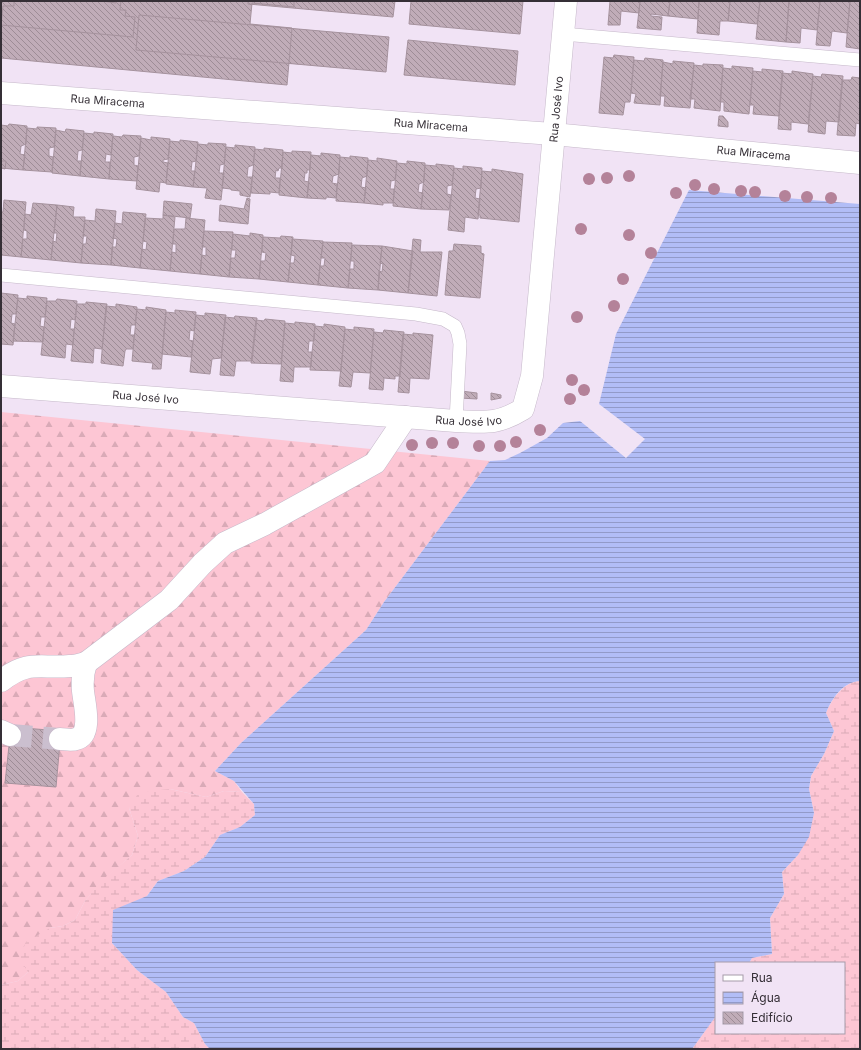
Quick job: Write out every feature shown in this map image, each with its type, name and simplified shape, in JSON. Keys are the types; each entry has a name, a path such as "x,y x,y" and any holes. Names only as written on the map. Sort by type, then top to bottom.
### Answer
{"street":[{"name":"Rua José Ivo","path":"1,386 456,421 495,422 510,417 523,409 532,376 566,1"},
{"name":"Rua Miracema","path":"1,93 553,134 860,163"},
{"path":"1,681 17,670 36,665 71,666 86,663 169,600 203,563 225,543 265,524 375,463 406,417"},
{"path":"60,739 76,739 81,736 84,731 87,714 82,679 86,663"}],"lane":[{"path":"563,34 860,60"},
{"path":"1,275 342,306 416,314 443,319 455,326 460,344 456,421"}],"green space":[{"path":"1,412 490,461 384,602 366,630 241,743 215,771 234,781 242,792 224,791 206,797 170,789 129,808 138,836 132,855 101,882 85,901 75,920 63,926 50,928 28,972 18,981 1,985"},
{"path":"860,681 860,1049 692,1049 715,1017 715,1034 845,1034 845,962 750,962 752,958 772,954 770,918 784,894 782,872 798,855 814,813 809,789 811,776 824,754 834,731 826,713 831,702 839,692 848,684"},
{"path":"170,789 206,797 224,791 242,792 254,804 255,815 240,827 220,835 205,857 184,871 158,881 112,943 137,970 166,992 183,1017 194,1023 205,1044 210,1049 1,1049 1,985 18,981 28,972 19,958 26,942 50,928 63,926 75,920 85,901 101,881 132,855 138,836 129,808 139,792"}],"water":[{"path":"689,190 860,204 860,681 848,684 843,688 831,702 826,713 834,731 824,754 811,776 809,789 814,813 809,837 798,855 782,872 784,894 770,918 772,954 752,958 750,962 715,962 715,1017 692,1049 210,1049 205,1044 194,1023 183,1017 166,992 137,970 112,943 113,910 147,896 158,881 184,871 205,857 220,835 240,827 255,815 254,804 234,781 215,771 241,743 366,630 384,602 490,461 505,460 520,453 547,438 563,423 580,421 626,458 645,439 599,404 616,334"}],"building":[{"path":"1,1 102,1 116,3 117,1 294,1 294,7 252,3 250,24 292,28 287,85 1,58"},
{"path":"14,1 121,1 120,10 126,10 125,16 135,17 133,37 1,25 3,6 14,6"},
{"path":"248,1 395,1 393,17 248,4"},
{"path":"411,1 523,1 520,34 409,24"},
{"path":"610,1 640,1 639,13 621,11 620,25 608,25"},
{"path":"640,1 670,1 668,16 651,14 651,16 662,17 661,30 637,28"},
{"path":"670,1 699,1 698,19 668,16"},
{"path":"699,1 730,1 728,21 720,21 719,35 697,33"},
{"path":"730,1 760,1 757,24 728,21"},
{"path":"760,1 789,1 786,42 756,39"},
{"path":"789,1 820,1 817,30 801,28 800,43 786,42"},
{"path":"820,1 850,1 847,33 832,31 830,46 816,45"},
{"path":"850,1 860,1 860,49 846,47"},
{"path":"139,15 389,37 386,72 136,50"},
{"path":"408,40 518,51 515,85 404,75"},
{"path":"614,55 634,57 630,102 625,102 623,115 599,113 604,57 613,58"},
{"path":"645,58 663,60 660,105 634,103 636,94 631,93 634,60 644,61"},
{"path":"673,61 694,63 690,108 664,106 665,96 660,96 663,62 673,64"},
{"path":"703,64 723,65 720,111 694,108 695,99 690,99 694,65 703,66"},
{"path":"732,66 753,68 749,114 724,111 724,102 720,102 723,68 732,69"},
{"path":"762,69 783,71 779,116 753,114 754,105 750,105 753,71 762,72"},
{"path":"792,71 813,74 808,124 791,122 791,130 778,129 782,73 792,74"},
{"path":"822,74 843,76 839,122 826,121 825,134 808,132 813,76 821,77"},
{"path":"852,77 860,78 860,124 856,123 855,136 837,135 842,80 851,80"},
{"path":"719,116 723,116 728,122 728,127 718,126"},
{"path":"9,124 27,126 26,144 21,146 20,154 25,155 23,170 1,168 1,125 8,126"},
{"path":"37,127 56,128 54,147 49,148 49,156 53,157 52,172 23,170 27,128 37,129"},
{"path":"66,129 84,131 82,150 78,151 77,161 81,161 80,176 52,173 56,130 65,132"},
{"path":"94,132 113,134 111,155 106,154 105,162 110,162 109,179 80,176 84,133 94,134"},
{"path":"123,135 141,136 139,156 134,157 134,165 138,166 137,181 109,179 113,136 122,137"},
{"path":"151,137 170,139 168,159 163,160 163,162 168,163 166,183 160,182 159,192 136,189 141,138 151,140"},
{"path":"180,140 198,142 196,161 192,162 191,171 195,171 193,187 166,184 170,141 180,142"},
{"path":"208,143 226,144 224,164 220,165 219,173 224,173 221,200 205,198 207,188 193,187 198,144 208,145"},
{"path":"235,145 255,147 253,165 248,167 247,177 252,177 250,197 240,195 240,191 222,188 226,147 235,148"},
{"path":"264,148 283,150 282,168 279,168 278,171 276,170 275,178 280,178 279,193 251,193 255,149 264,150"},
{"path":"292,151 311,152 310,170 307,170 307,173 305,173 304,181 309,182 307,198 279,195 283,152 292,153"},
{"path":"321,153 340,155 339,174 333,176 332,183 337,184 336,198 307,198 311,155 321,156"},
{"path":"350,156 368,158 367,176 362,178 361,187 366,188 364,203 336,201 340,157 350,158"},
{"path":"377,158 397,161 395,180 391,181 390,189 394,189 393,203 383,203 383,205 364,203 368,160 377,161"},
{"path":"1,161 6,161 5,169 1,168"},
{"path":"407,161 425,163 424,182 419,184 418,192 423,193 421,209 393,206 397,163 407,164"},
{"path":"436,164 454,166 452,185 447,186 447,194 451,195 449,210 421,209 425,165 436,166"},
{"path":"463,166 482,168 481,188 476,189 475,198 480,199 478,219 465,217 464,232 448,230 454,168 463,169"},
{"path":"492,169 523,174 519,222 480,218 480,215 478,215 482,171 492,172"},
{"path":"247,198 250,199 248,224 219,221 220,205 244,209"},
{"path":"4,200 26,202 21,257 1,255 1,212 3,212"},
{"path":"164,201 192,204 190,218 163,215"},
{"path":"33,203 57,205 51,260 21,257 23,239 27,239 27,231 24,230 25,214 31,215"},
{"path":"57,205 74,207 73,217 85,217 81,263 51,260 53,241 56,242 57,233 54,233"},
{"path":"96,209 116,211 111,265 81,263 83,244 86,244 87,236 83,236 85,220 95,221"},
{"path":"123,212 146,214 140,268 111,265 112,247 116,247 117,239 113,238 115,223 122,224"},
{"path":"163,215 175,217 170,271 140,268 142,249 146,250 147,242 143,241 145,218 163,219"},
{"path":"186,218 205,220 200,274 170,271 172,252 176,253 176,244 173,244 174,229 185,229"},
{"path":"204,231 233,232 229,277 200,274 202,255 206,256 206,247 202,247"},
{"path":"250,233 263,235 259,279 229,277 231,258 235,258 236,250 232,250 233,234 250,236"},
{"path":"281,236 293,237 288,282 259,279 261,261 265,261 266,253 262,252 263,237 280,238"},
{"path":"292,239 323,241 318,285 288,282 290,263 294,263 295,256 291,255"},
{"path":"413,239 421,240 420,252 442,252 437,296 408,293"},
{"path":"323,242 352,243 348,288 318,285 320,266 324,266 325,258 321,258"},
{"path":"454,244 481,246 481,253 484,254 480,298 445,295 449,251 453,251"},
{"path":"352,245 382,246 378,290 348,288 350,269 354,269 354,261 351,261"},
{"path":"382,246 413,251 408,293 378,290 379,271 382,272 383,264 380,263"},
{"path":"1,293 18,295 16,314 12,314 11,323 15,324 13,345 1,344"},
{"path":"27,296 47,298 45,317 41,317 40,326 44,327 43,342 13,341 18,298 27,299"},
{"path":"57,299 77,301 75,320 71,319 70,329 74,329 73,345 66,344 65,358 41,355 47,301 56,301"},
{"path":"86,302 107,304 102,349 94,348 93,363 71,361 77,304 86,304"},
{"path":"116,304 137,307 135,325 131,325 130,335 134,335 133,349 126,349 123,366 101,363 106,306 116,307"},
{"path":"146,307 166,310 161,369 152,369 153,363 132,361 137,309 146,310"},
{"path":"175,310 196,312 194,331 190,330 189,340 193,341 191,357 162,354 166,312 175,313"},
{"path":"205,313 226,315 221,358 212,359 210,374 190,372 196,315 205,316"},
{"path":"235,316 257,318 252,361 236,361 234,376 220,375 225,317 234,318"},
{"path":"265,319 285,321 281,364 251,363 256,320 264,321"},
{"path":"295,322 315,324 314,341 309,341 308,352 312,352 311,367 294,367 293,382 280,381 285,323 295,324"},
{"path":"324,324 345,327 341,371 310,370 315,326 324,327"},
{"path":"354,327 374,329 370,373 353,372 351,387 339,386 345,329 354,330"},
{"path":"384,330 404,332 400,376 395,376 395,379 384,378 383,390 369,389 374,332 383,333"},
{"path":"413,333 433,335 429,379 410,378 409,393 398,392 403,334 413,335"},
{"path":"461,391 477,393 477,399 460,398"},
{"path":"491,393 501,395 501,398 491,400"},
{"path":"11,727 61,731 56,787 5,783"}],"tunnel":[{"path":"10,735 60,739"}]}
